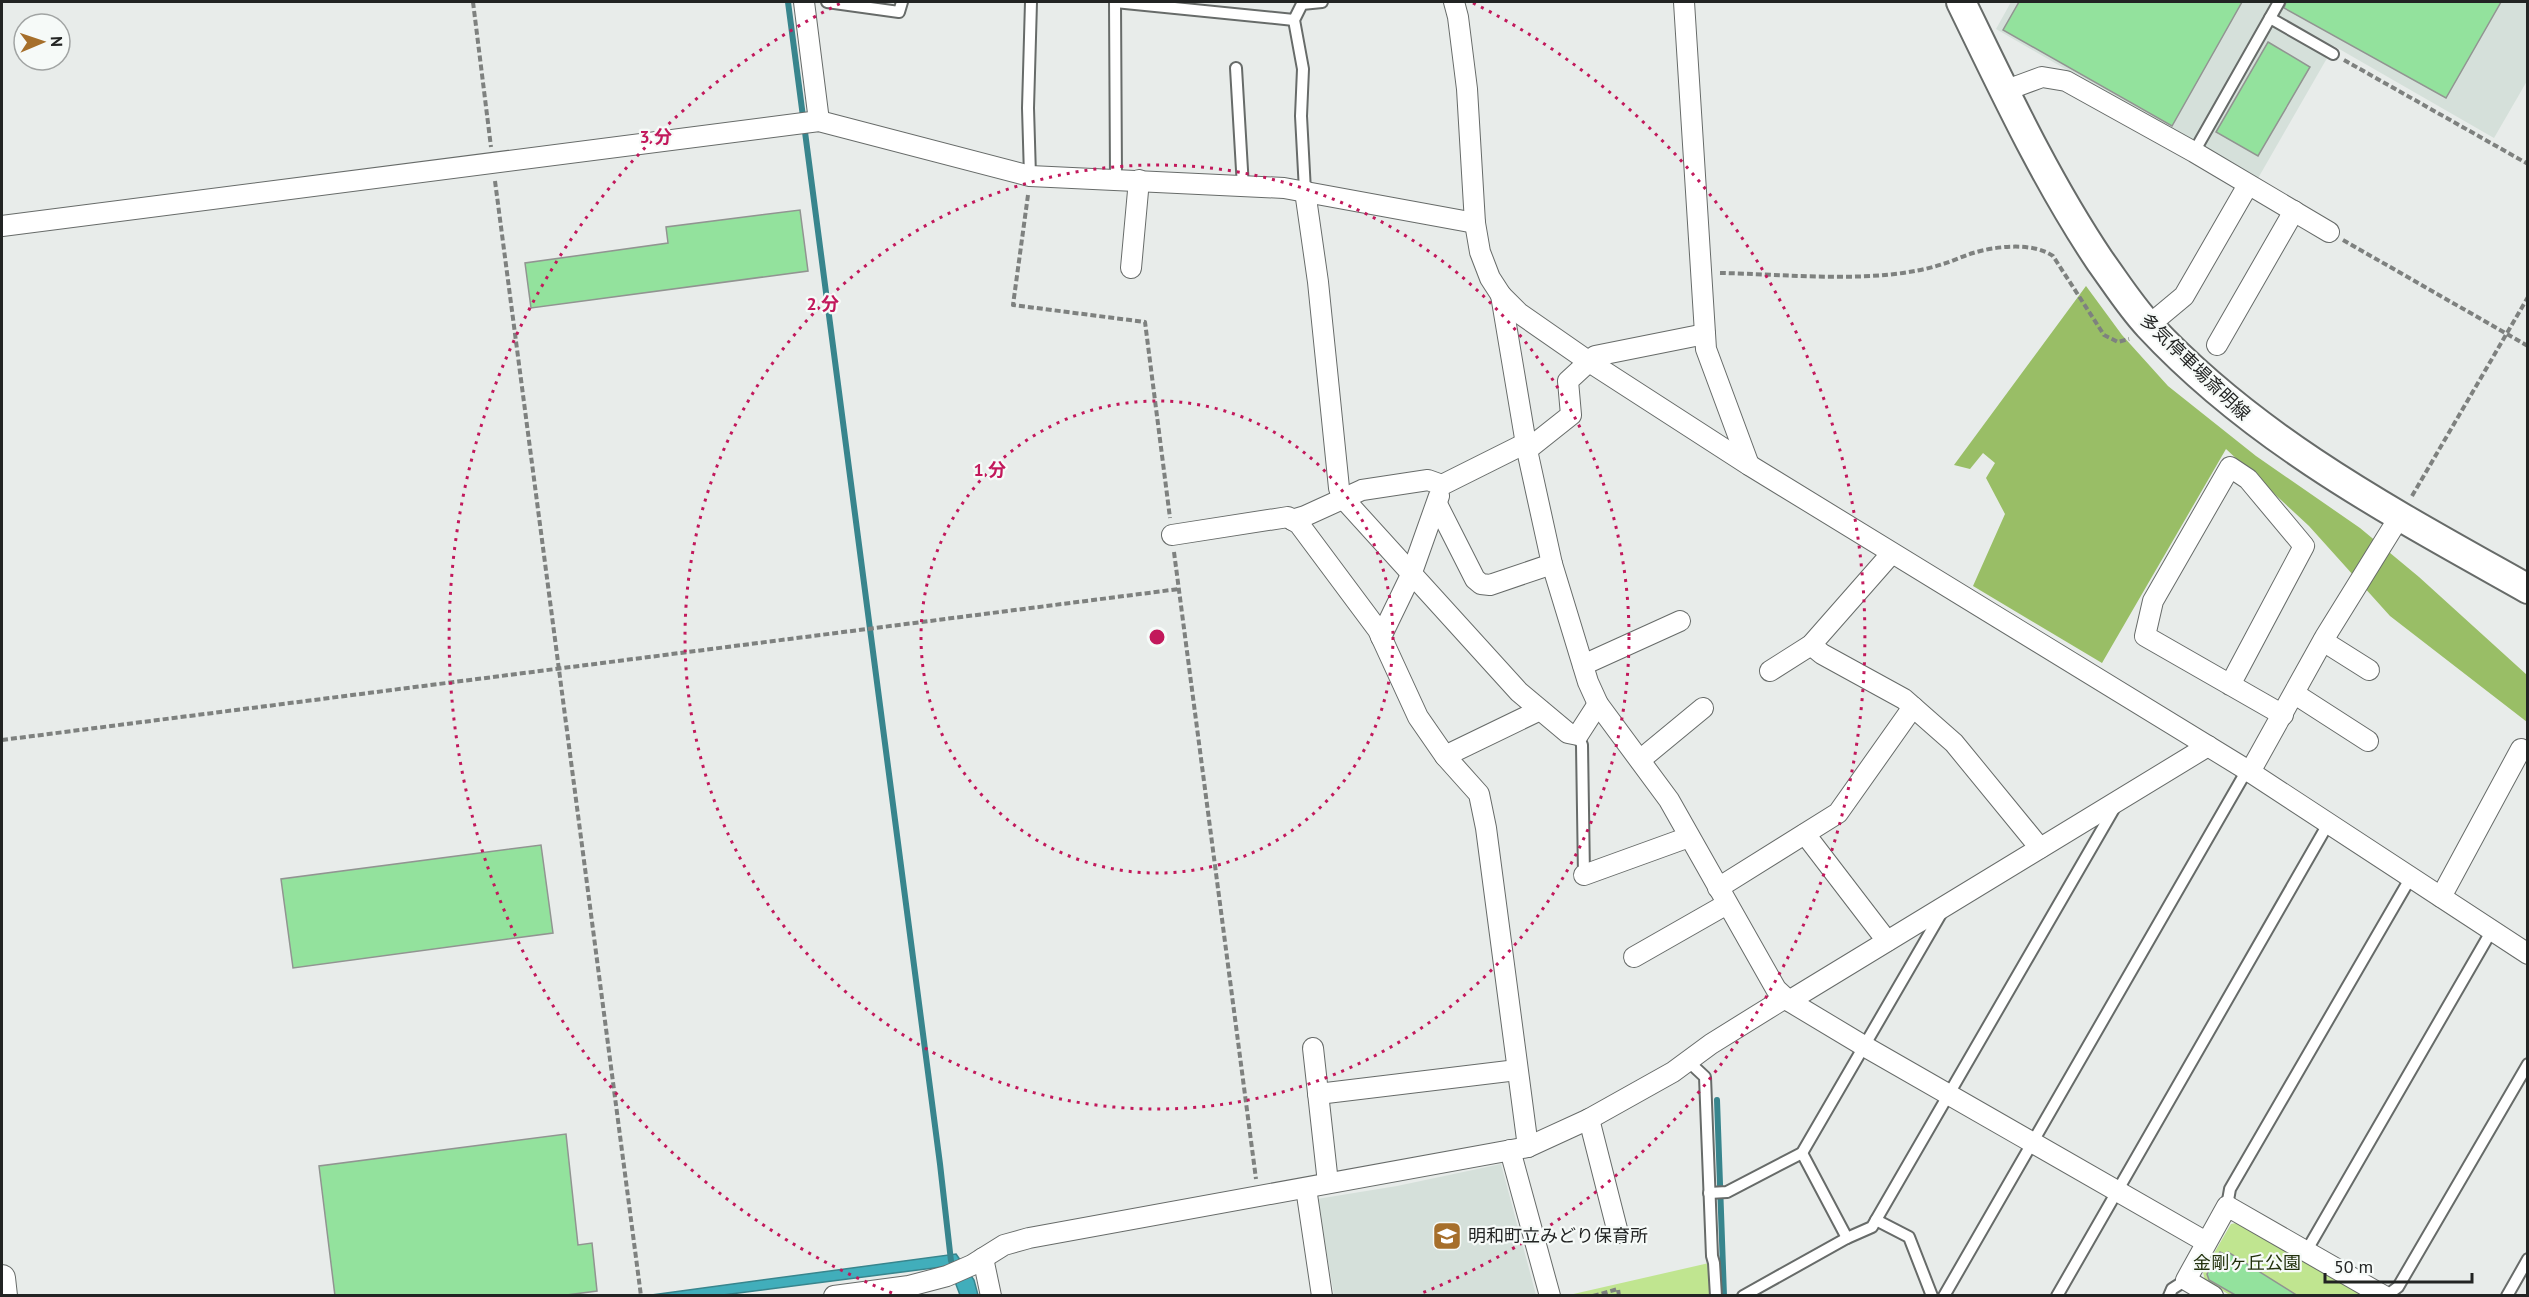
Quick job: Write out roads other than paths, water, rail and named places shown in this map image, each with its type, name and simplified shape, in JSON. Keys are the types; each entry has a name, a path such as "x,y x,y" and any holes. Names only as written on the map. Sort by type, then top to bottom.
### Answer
{"main road":[{"name":"多気停車場斎明線","path":"1961,2 2037,156 2079,229 2122,293 2148,326 2215,390 2257,424 2343,483 2528,589"}],"street":[{"path":"804,2 818,121"},
{"path":"1683,2 1706,349 1749,465"},
{"path":"1459,7 1467,89 1475,223 1480,252 1490,278 1501,295 1519,313 1588,361 1749,465 1891,554 2130,696 2528,954"},
{"path":"2004,91 2042,77 2066,81 2194,152 2329,232"},
{"path":"2,226 818,121 1030,176 1116,178 1305,191 1475,223"},
{"path":"1131,268 1139,180"},
{"path":"2148,326 2184,296 2248,185"},
{"path":"1305,191 1318,282 1339,488 1342,497 1519,692 1568,733 1578,735 1598,704"},
{"path":"2217,345 2294,211"},
{"path":"1501,295 1527,447 1552,564 1583,665 1598,704 1669,800 1776,988 1787,1000 1864,1046 2206,1242"},
{"path":"1381,637 1412,574 1440,495 1527,447 1571,415 1568,381 1595,356 1705,334"},
{"path":"2230,685 2304,546 2248,480 2230,467 2153,602 2145,636 2230,685 2283,715"},
{"path":"1292,520 1362,490 1428,480 1440,495 1475,579 1480,584 1490,585 1552,564"},
{"path":"2248,771 2400,516"},
{"path":"1172,535 1288,517 1299,524 1381,637 1418,717 1445,756 1479,794 1486,828 1517,1070 1519,1149 1550,1296"},
{"path":"1770,671 1811,645 1891,554"},
{"path":"1583,665 1680,621"},
{"path":"2324,641 2369,670"},
{"path":"1811,645 1822,654 1904,699 1954,742 2040,848"},
{"path":"2295,694 2368,741"},
{"path":"1634,957 1722,896 1804,834 1838,813 1913,707"},
{"path":"1640,760 1703,708"},
{"path":"1445,756 1540,710"},
{"path":"834,1296 909,1286 947,1276 977,1262 1004,1245 1029,1238 1519,1149 1589,1119 1689,1062 1711,1044 1887,941 2208,746"},
{"path":"2441,897 2521,749"},
{"path":"1804,834 1887,941"},
{"path":"1584,875 1689,837"},
{"path":"1313,1048 1328,1183"},
{"path":"1318,1094 1517,1070"},
{"path":"1589,1119 1618,1233"},
{"path":"1306,1188 1321,1296"},
{"path":"2213,1296 2186,1280 2227,1206 2385,1296"},
{"path":"977,1262 991,1296"},
{"path":"2,1278 4,1296"}],"lane":[{"path":"827,2 900,12 902,2"},
{"path":"1030,2 1028,108 1030,176"},
{"path":"1116,178 1115,2 1294,20"},
{"path":"1305,191 1300,116 1303,69 1294,20 1302,4 1322,2"},
{"path":"2194,152 2279,2"},
{"path":"2270,18 2333,54"},
{"path":"1236,68 1243,187"},
{"path":"1578,735 1582,745 1584,875"},
{"path":"1944,1296 2248,771"},
{"path":"1743,1296 1847,1238 1872,1227 2118,802"},
{"path":"2056,1296 2328,824"},
{"path":"2227,1206 2230,1189 2411,877"},
{"path":"1709,1193 1727,1192 1802,1154 1947,904"},
{"path":"2307,1250 2492,930"},
{"path":"1689,1062 1705,1077 1709,1193 1716,1296"},
{"path":"2385,1296 2398,1287 2528,1064"},
{"path":"1802,1154 1847,1238"},
{"path":"1876,1220 1909,1238 1932,1296"},
{"path":"2507,1296 2528,1259"},
{"path":"2169,1296 2172,1289 2186,1280"}],"water":[{"path":"956,1254 974,1280 978,1295 960,1295 949,1266 723,1295 644,1296"}],"waterway":[{"path":"788,2 951,1261"},
{"path":"1717,1100 1724,1296"}],"place":[{"name":"明和町立みどり保育所","path":"1447,1236"}],"park label":[{"name":"金剛ヶ丘公園","path":"2247,1263"}]}
